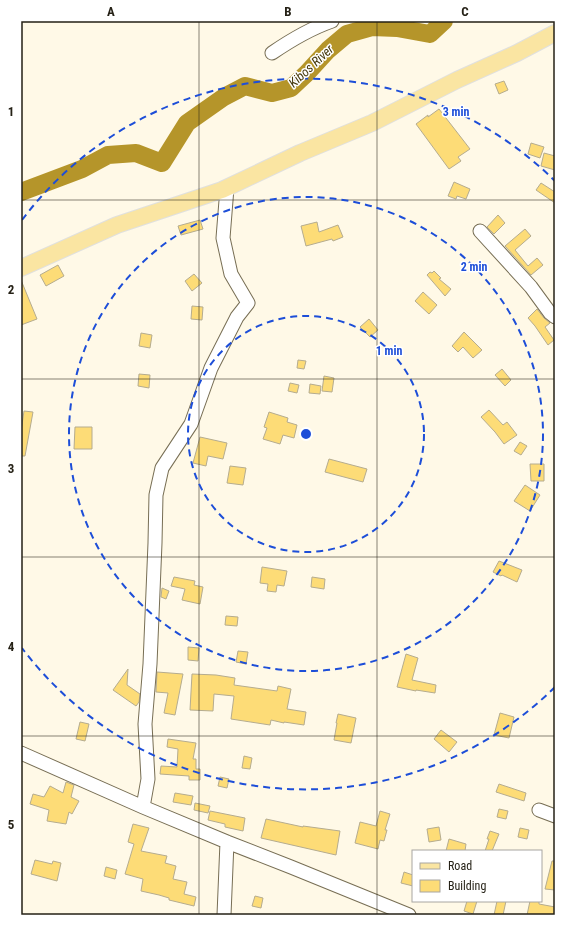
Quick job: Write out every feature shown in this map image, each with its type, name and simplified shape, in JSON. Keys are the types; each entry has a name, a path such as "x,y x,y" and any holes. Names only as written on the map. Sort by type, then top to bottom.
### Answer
{"main road":[{"path":"21,268 117,225 227,188 300,153 372,123 555,33"}],"street":[{"path":"272,53 294,38 317,26 332,21"},
{"path":"143,807 148,779 145,724 150,664 156,495 162,468 191,424 211,368 237,317 248,303 231,274 223,238 227,188"},
{"path":"480,231 531,287 550,313 555,317"},
{"path":"21,752 143,807 410,915"},
{"path":"539,810 555,816"},
{"path":"224,915 227,842"}],"building":[{"path":"504,81 508,90 499,94 495,84"},
{"path":"439,109 470,149 458,157 461,161 449,169 416,124"},
{"path":"531,143 544,147 540,158 528,154"},
{"path":"544,153 555,156 555,170 541,166"},
{"path":"454,182 470,189 466,199 457,196 456,199 448,196"},
{"path":"541,183 555,192 555,203 536,190"},
{"path":"498,215 505,223 494,234 487,227"},
{"path":"200,220 203,229 181,235 178,226"},
{"path":"317,222 319,232 338,225 343,237 333,241 332,239 306,246 301,226"},
{"path":"525,229 531,236 515,250 528,266 537,258 543,265 531,275 505,246"},
{"path":"58,265 64,276 46,286 40,275"},
{"path":"434,271 441,278 439,279 451,289 445,296 427,275"},
{"path":"194,274 202,283 192,291 185,281"},
{"path":"21,280 37,319 21,325"},
{"path":"423,292 437,305 429,314 415,301"},
{"path":"192,306 203,307 202,320 191,319"},
{"path":"537,309 550,323 545,327 554,340 548,345 528,318"},
{"path":"369,319 378,330 370,337 360,327"},
{"path":"464,332 482,350 473,358 463,347 458,352 452,346"},
{"path":"141,333 152,335 150,348 139,346"},
{"path":"298,360 306,361 304,369 297,368"},
{"path":"502,369 511,380 505,386 495,375"},
{"path":"139,374 150,375 149,388 138,386"},
{"path":"324,376 334,378 332,392 322,391"},
{"path":"290,383 299,385 297,393 288,391"},
{"path":"310,384 321,386 320,394 309,393"},
{"path":"489,410 503,425 507,422 517,435 504,444 481,417"},
{"path":"24,411 33,412 25,456 21,456 21,431"},
{"path":"269,412 288,418 287,422 297,425 294,438 283,435 280,444 263,439 267,428 264,427"},
{"path":"75,427 92,427 92,449 74,449"},
{"path":"200,437 227,443 223,459 208,456 206,466 193,463"},
{"path":"520,442 527,446 521,455 514,451"},
{"path":"329,459 367,469 363,482 325,472"},
{"path":"530,464 544,464 544,481 531,481"},
{"path":"230,466 246,468 243,485 227,483"},
{"path":"525,485 540,495 530,511 514,501"},
{"path":"499,561 522,570 517,582 493,572"},
{"path":"262,567 287,571 284,586 277,585 276,592 267,591 268,584 260,583"},
{"path":"174,577 195,581 194,585 203,587 200,604 182,600 185,589 171,586"},
{"path":"312,577 325,579 324,589 311,587"},
{"path":"162,588 169,591 166,599 161,597"},
{"path":"226,616 238,617 237,626 225,625"},
{"path":"188,647 199,648 198,661 188,660"},
{"path":"238,651 248,652 246,664 236,662"},
{"path":"406,654 418,658 412,680 436,685 435,693 397,687"},
{"path":"128,669 127,685 140,694 139,702 136,706 113,690"},
{"path":"157,672 183,674 175,715 164,713 168,693 156,692"},
{"path":"192,674 216,675 235,678 234,685 277,691 278,686 291,689 287,709 306,712 304,725 271,720 270,725 231,719 234,696 214,694 213,711 190,710"},
{"path":"500,713 514,717 509,738 494,735"},
{"path":"338,714 356,718 351,743 334,740"},
{"path":"80,722 89,724 85,741 76,739"},
{"path":"441,730 457,742 449,752 434,739"},
{"path":"168,739 196,743 193,759 196,759 196,769 200,769 200,780 189,780 189,776 160,774 161,766 177,767 178,749 167,747"},
{"path":"244,756 252,758 250,769 242,768"},
{"path":"220,777 229,779 227,788 218,786"},
{"path":"66,782 74,785 71,797 79,801 72,814 69,812 66,824 47,821 49,810 30,804 33,794 44,797 50,786 63,793"},
{"path":"499,784 526,793 524,801 496,792"},
{"path":"175,793 193,796 191,805 173,802"},
{"path":"195,803 210,806 208,813 194,810"},
{"path":"499,809 508,811 506,819 497,817"},
{"path":"210,811 245,818 243,831 225,827 225,824 208,820"},
{"path":"380,811 390,814 385,830 387,830 384,841 380,840 378,849 355,843 360,822 376,826"},
{"path":"266,819 303,827 340,831 336,855 261,838"},
{"path":"133,824 149,828 141,851 167,856 165,863 176,866 173,879 187,882 184,894 196,897 194,906 141,891 143,879 125,874 134,844 128,842"},
{"path":"439,827 441,840 429,842 427,829"},
{"path":"520,828 529,830 527,839 518,837"},
{"path":"490,831 499,834 492,850 485,850 489,839 487,839"},
{"path":"449,839 466,844 465,850 446,850"},
{"path":"35,860 52,864 53,861 61,863 57,881 31,874"},
{"path":"552,861 555,861 555,890 545,889"},
{"path":"106,867 117,870 115,879 104,876"},
{"path":"404,872 412,875 412,886 401,883"},
{"path":"255,896 263,898 261,908 252,906"},
{"path":"467,902 477,902 473,914 464,911"},
{"path":"497,902 506,902 503,915 494,915"},
{"path":"530,902 539,902 539,904 555,907 555,915 527,915"}],"waterway":[{"name":"Kibos River","path":"21,192 82,169 108,155 136,153 162,163 187,123 224,97 245,86 272,93 291,88 328,50 347,34 372,27 397,28 430,34 444,21"}]}
